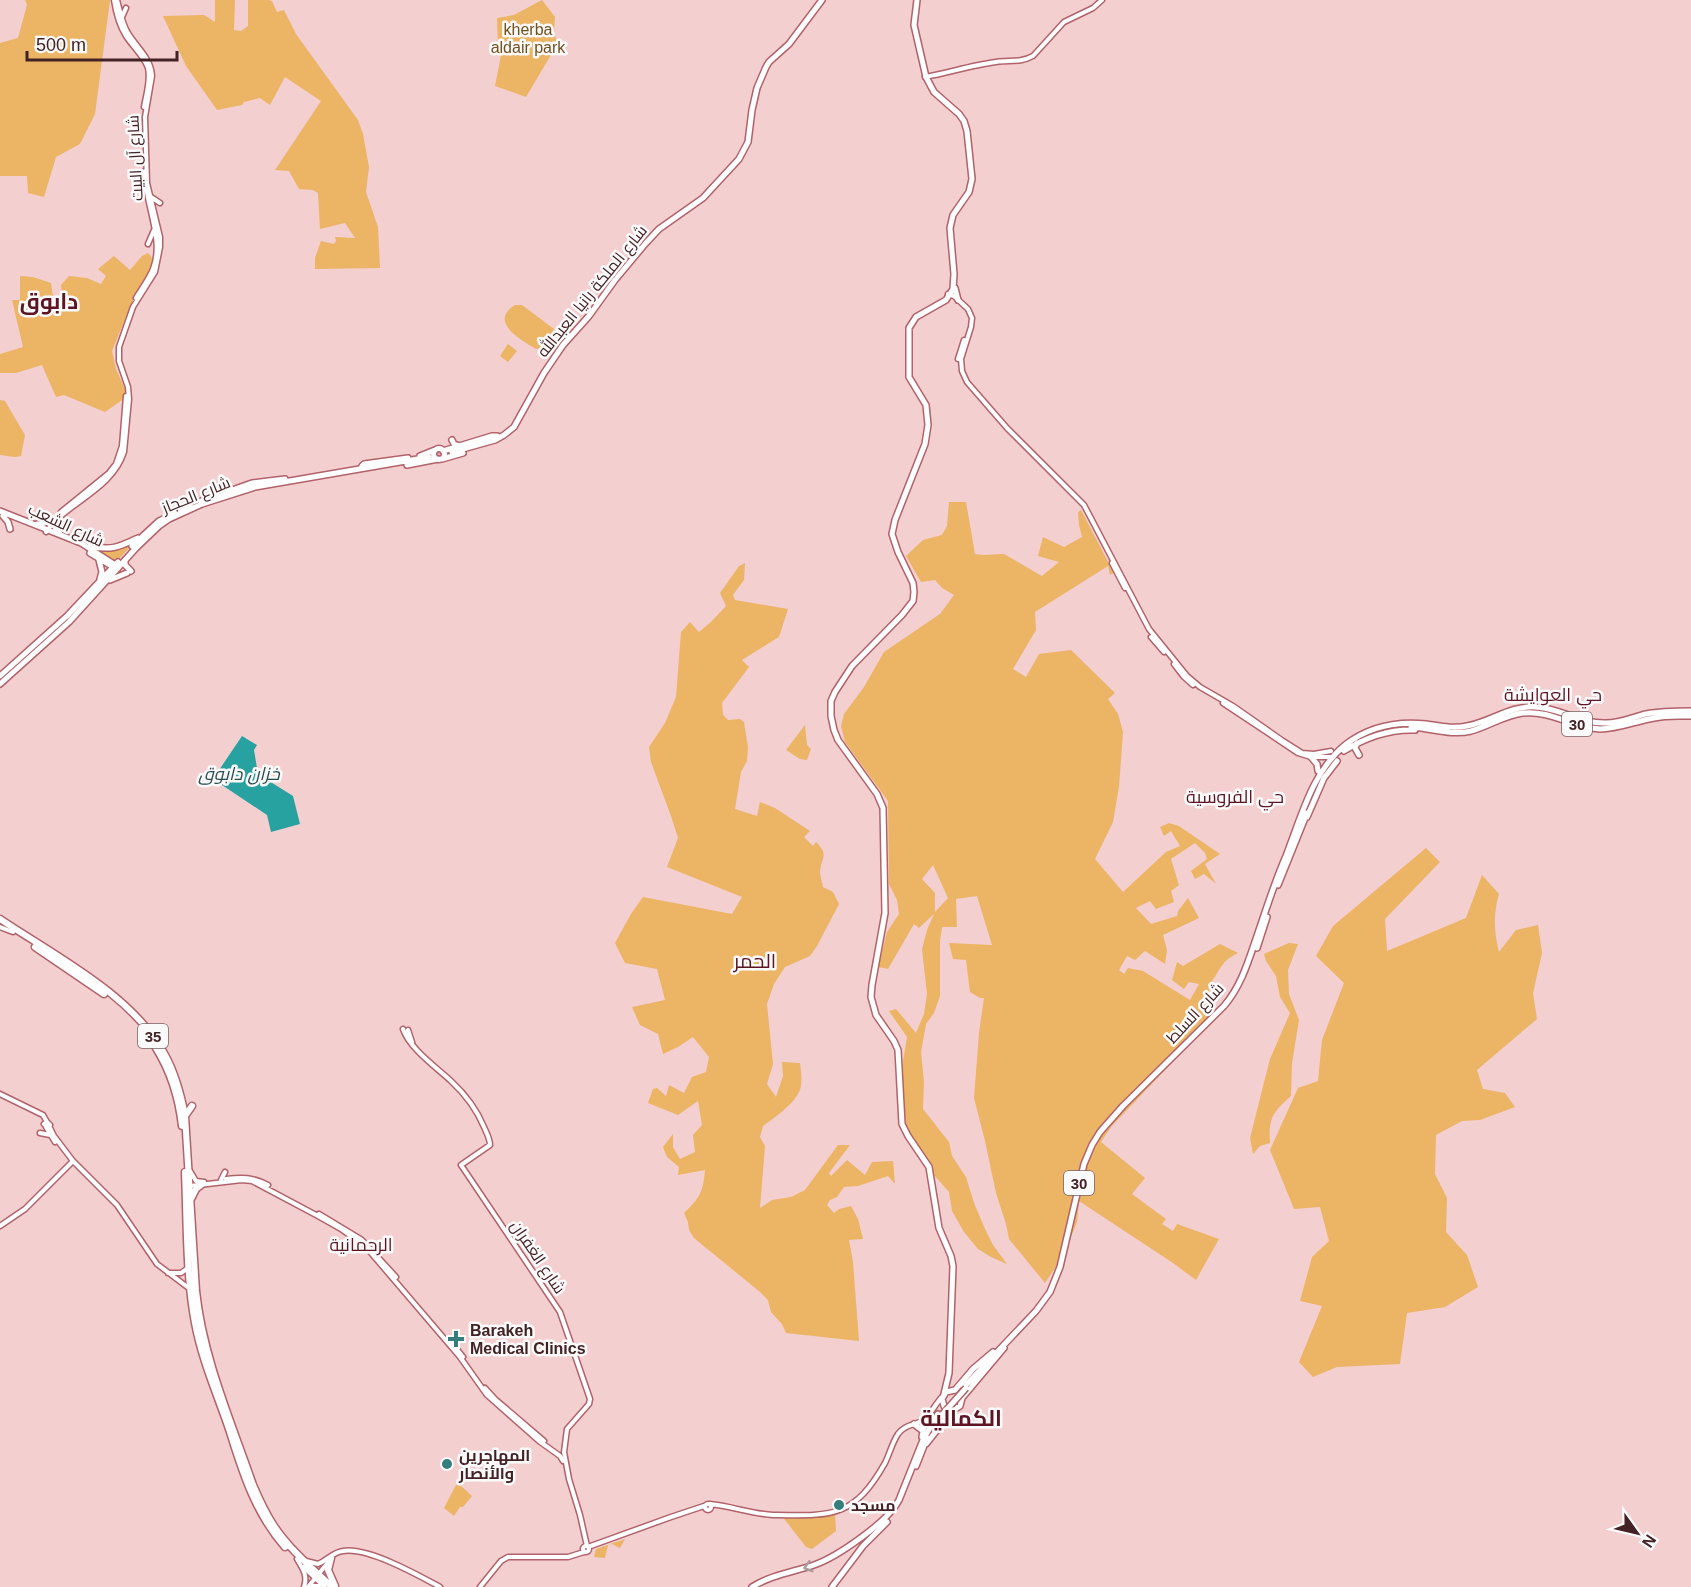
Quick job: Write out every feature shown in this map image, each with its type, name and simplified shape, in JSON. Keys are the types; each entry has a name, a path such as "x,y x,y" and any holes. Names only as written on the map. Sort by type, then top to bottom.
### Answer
{"highway":[{"name":"35","path":"0,921 97,984 129,1008 154,1037 170,1065 181,1095 185,1116 189,1168 190,1290 194,1323 201,1349 248,1486 267,1524 281,1543 300,1559 326,1587"},
{"name":"35","path":"12,929 133,1018 154,1044 168,1071 179,1107 190,1200 197,1308 210,1361 259,1498 273,1525 300,1559"},
{"path":"185,1116 192,1106"},
{"path":"190,1200 201,1185"},
{"path":"331,1558 328,1570 334,1587"},
{"name":"35","path":"316,1575 334,1587"},
{"path":"307,1587 318,1587"}],"main road":[{"name":"شارع الملكة رانيا العبدالله","path":"498,437 514,424 564,339 656,228 708,190 741,153 749,134 754,99 766,67 789,44 822,0"},
{"path":"916,0 914,25 925,77 930,90 961,120 969,169 968,187 952,211 948,225 952,282 949,295"},
{"path":"925,77 934,92 963,118 967,131 972,179 969,192 953,215 950,231 954,286 958,301"},
{"path":"953,1410 944,1406 942,1401 948,1378 953,1315 953,1262 939,1228 929,1167 908,1136 903,1124 897,1050 894,1041 876,1015 871,997 885,916 884,808 877,794 838,740 831,709 833,694 848,671 913,601 913,582 894,542 892,530 927,434 927,408 909,376 908,334 914,319 949,295 954,286"},
{"path":"949,295 958,301"},
{"path":"362,468 367,470 429,457 440,459 459,446 498,437"},
{"path":"429,457 435,450 440,449 451,451 483,447 498,437"},
{"path":"452,440 459,446"},
{"path":"435,450 434,457 440,459"},
{"path":"440,459 444,455 443,451"},
{"name":"شارع الحجاز","path":"0,684 69,622 142,536 171,513 234,489 263,481 362,468"},
{"name":"شارع الحجاز","path":"116,567 164,522 202,504 255,487 362,468"},
{"path":"1,514 8,521 10,528 20,522"},
{"name":"شارع الشعب","path":"1,514 86,546 116,567"},
{"name":"شارع الشعب","path":"1,514 32,524 116,567"},
{"path":"32,524 42,524 55,519 55,527 61,535"},
{"path":"86,546 113,548 142,536"},
{"path":"98,558 102,583 129,572 125,560"},
{"name":"شارع الحجاز","path":"0,676 102,583"},
{"name":"شارع السلط","path":"1004,1346 1041,1311 1056,1288 1085,1168 1094,1148 1111,1123 1236,995 1247,972 1316,780 1326,765 1346,744 1358,736 1401,724 1426,724 1452,728 1468,726 1526,706 1544,707 1587,721 1605,723 1662,712 1691,711"},
{"name":"شارع السلط","path":"1374,731 1403,727 1453,733 1470,731 1524,712 1547,714 1601,729 1660,717 1691,716"},
{"path":"1337,747 1361,731 1378,724 1406,720 1426,724"},
{"path":"1344,751 1384,732 1434,730"},
{"path":"1358,743 1355,748 1359,755"},
{"path":"1276,880 1290,838 1318,771 1329,755"},
{"path":"1311,757 1317,764 1318,771"},
{"path":"1284,871 1291,860 1321,784 1337,761"},
{"name":"شارع السلط","path":"859,1539 894,1510 921,1447 939,1415 1040,1307 1054,1285 1083,1167 1095,1141 1123,1106 1232,996 1241,980 1276,880 1296,835"},
{"path":"944,1395 954,1390 982,1361 1004,1346"},
{"path":"921,1447 953,1410 960,1406 962,1398 1004,1346"},
{"path":"948,1378 954,1390 960,1393 962,1398"},
{"path":"921,1447 925,1421"},
{"path":"914,1424 923,1431"},
{"name":"شارع السلط","path":"863,1546 898,1508 906,1493 921,1447"},
{"path":"859,1539 862,1540 863,1546"},
{"name":"30","path":"752,1587 775,1576 818,1564 859,1539"},
{"name":"30","path":"832,1587 863,1546"}],"street":[{"path":"925,77 998,62 1020,62 1028,59 1064,22 1093,8 1102,0"},
{"path":"116,1 126,8 122,18"},
{"name":"شارع آل البيت","path":"55,519 108,478 117,468 123,456 129,399 118,352 132,310 152,279 160,243 147,183 145,123 152,74 149,62 127,32 116,1"},
{"name":"شارع آل البيت","path":"45,530 110,473 119,458 126,400 117,360 117,348 133,303 153,269 157,249 145,190 142,127 148,71 145,62 123,31 118,20 116,1"},
{"path":"136,186 145,190"},
{"path":"150,197 160,203 153,212"},
{"path":"154,230 149,245 157,249"},
{"path":"958,301 970,320 958,359 959,372 963,381 1010,434 1083,508 1146,629 1196,684 1233,705 1306,754 1329,755"},
{"path":"1163,649 1184,677 1196,687 1236,711 1292,750 1311,757 1329,755"},
{"name":"شارع الغفران","path":"406,1030 405,1035 429,1063 456,1087 481,1119 490,1143 488,1147 461,1165 560,1312 590,1396 589,1404 567,1429 564,1455"},
{"path":"0,1094 42,1115 72,1162"},
{"path":"42,1115 48,1124 50,1136 72,1162 117,1205 152,1258 167,1273 190,1290"},
{"path":"40,1133 50,1136"},
{"path":"0,1226 29,1205 72,1162"},
{"path":"189,1168 199,1182 244,1177 257,1180 331,1220 362,1240 384,1262 458,1350 491,1395 545,1442 564,1455 568,1476"},
{"path":"221,1180 225,1172"},
{"path":"188,1186 252,1181 318,1216 369,1250 459,1356 487,1395 539,1441 560,1456 580,1515 586,1549"},
{"path":"355,1239 359,1251 369,1250"},
{"path":"167,1273 181,1274 189,1265"},
{"path":"925,1421 944,1395"},
{"path":"586,1549 649,1524 707,1507 727,1507 757,1514 790,1515 830,1513 844,1509 864,1494 885,1462 900,1432 906,1426 925,1421 937,1407 944,1406"},
{"path":"584,1534 587,1541 586,1549"},
{"path":"587,1541 596,1544"},
{"path":"480,1587 508,1557 573,1556 603,1542"},
{"path":"300,1559 318,1564 333,1554 342,1551 356,1551 398,1566 440,1587"},
{"path":"307,1587 331,1558 343,1553 365,1554"},
{"path":"300,1559 307,1587"}],"green space":[{"path":"25,0 110,0 95,114 80,144 56,157 44,197 28,193 27,176 0,176 0,43 18,38 27,5"},
{"path":"215,0 235,0 234,30 241,31 248,26 248,0 269,0 272,1 277,12 284,10 296,34 358,120 369,167 366,192 378,227 380,268 315,269 315,258 321,241 334,244 335,237 355,238 345,223 320,229 318,193 313,190 299,189 289,171 275,170 321,101 285,77 270,105 260,98 244,102 242,105 217,110 186,66 163,16 204,15 215,22"},
{"name":"kherba aldair park","path":"542,0 555,17 554,33 558,43 526,97 495,86 502,50 498,45 497,18 514,15"},
{"path":"148,253 153,262 153,280 135,295 112,351 116,369 125,389 125,398 105,412 64,395 56,397 42,365 16,373 0,373 0,354 23,347 12,300 20,300 20,276 33,277 51,283 53,297 62,295 61,285 69,276 87,278 101,284 106,276 98,269 114,256 130,270 142,256"},
{"path":"515,305 522,305 554,329 547,347 536,349 510,330 505,318 508,311"},
{"path":"508,344 517,351 508,362 500,356"},
{"path":"0,400 5,401 25,435 21,456 0,455"},
{"path":"949,502 966,502 975,554 1004,554 1042,576 1059,562 1038,556 1043,537 1064,547 1082,537 1078,512 1081,510 1114,573 1110,575 1108,566 1035,612 1036,630 1013,669 1026,677 1039,654 1071,650 1115,693 1108,699 1118,714 1123,732 1119,787 1113,822 1095,859 1123,892 1166,852 1180,846 1171,831 1164,836 1160,827 1169,823 1179,826 1220,854 1205,864 1216,884 1204,874 1195,879 1191,871 1207,859 1205,853 1195,843 1171,859 1179,885 1171,891 1174,902 1156,909 1150,901 1136,908 1151,924 1177,916 1188,898 1199,918 1163,935 1167,950 1165,964 1145,951 1135,960 1127,956 1119,970 1124,974 1128,968 1143,971 1190,1000 1199,984 1189,982 1184,989 1172,980 1177,962 1183,966 1220,944 1238,953 1224,963 1208,986 1216,1016 1111,1127 1101,1142 1145,1178 1132,1194 1166,1219 1162,1224 1173,1231 1177,1224 1219,1239 1196,1280 1079,1201 1077,1222 1064,1255 1045,1283 1009,1239 974,1098 984,998 970,992 966,960 953,959 949,943 992,945 977,896 956,899 957,927 942,927 940,996 934,1013 926,1024 921,1052 924,1082 923,1109 949,1142 952,1156 966,1177 985,1229 1007,1264 978,1249 964,1232 952,1211 949,1192 934,1175 929,1160 906,1126 901,1074 907,1037 889,1011 896,1009 916,1033 924,1014 927,994 922,949 934,914 919,928 914,924 888,969 878,967 887,932 899,914 897,900 889,884 888,801 845,742 841,726 844,714 864,687 884,652 940,614 954,595 942,588 935,580 921,582 906,556 923,540 942,535 947,526","holes":["933,865 948,898 935,912 935,893 922,879"]},
{"path":"137,540 115,563 94,548 116,549"},
{"path":"745,563 744,580 733,595 735,600 788,609 779,637 742,660 749,667 722,703 723,715 728,720 740,719 744,722 748,747 747,761 741,772 735,809 757,816 760,802 775,808 810,831 804,837 813,846 816,842 824,853 820,871 823,887 833,892 839,904 810,956 785,967 774,984 767,1004 773,1064 767,1084 776,1097 783,1076 782,1062 800,1063 801,1082 799,1092 792,1102 763,1126 760,1137 765,1146 760,1208 772,1200 791,1197 805,1190 838,1145 850,1145 829,1173 831,1176 847,1160 865,1175 872,1162 893,1161 895,1184 888,1176 858,1186 844,1187 827,1205 834,1213 851,1206 858,1219 863,1239 849,1240 853,1262 859,1341 786,1333 782,1324 771,1312 768,1300 694,1238 689,1230 684,1213 700,1194 705,1170 678,1175 679,1167 667,1157 663,1147 673,1134 673,1147 680,1159 695,1152 693,1135 702,1125 698,1101 678,1115 648,1103 653,1089 657,1088 666,1096 669,1085 684,1093 692,1077 706,1072 709,1057 693,1037 663,1054 658,1034 640,1025 632,1007 665,1000 657,969 625,963 615,943 643,897 732,914 742,897 667,867 678,838 651,762 649,747 665,723 676,697 681,632 690,622 699,632 726,606 720,593 739,566"},
{"path":"805,725 807,745 811,749 807,760 800,759 786,750"},
{"path":"1426,848 1440,862 1385,919 1387,951 1466,918 1482,875 1499,894 1495,923 1499,952 1516,930 1538,925 1542,953 1533,993 1537,1019 1477,1070 1483,1089 1505,1093 1515,1107 1480,1120 1462,1121 1436,1135 1435,1174 1447,1198 1446,1232 1467,1255 1478,1287 1445,1307 1407,1313 1400,1364 1337,1367 1313,1377 1299,1362 1322,1306 1300,1301 1312,1257 1329,1241 1320,1207 1294,1209 1270,1150 1298,1088 1318,1081 1322,1040 1344,983 1316,956 1333,926"},
{"path":"1289,943 1298,944 1288,970 1289,994 1299,1020 1292,1063 1291,1096 1273,1116 1270,1143 1260,1146 1253,1154 1250,1138 1270,1059 1290,1013 1280,997 1276,976 1264,954"},
{"path":"456,1485 460,1485 472,1496 454,1516 444,1508"},
{"path":"835,1514 836,1531 812,1549 806,1547 782,1516"},
{"path":"625,1539 620,1548 612,1544 608,1545 605,1558 594,1557 596,1549"}],"water":[{"name":"خزان دابوق","path":"242,736 257,745 254,750 258,774 293,796 300,824 271,832 267,815 213,779"}],"tunnel":[{"path":"429,457 452,452"}],"place":[{"name":"Barakeh Medical Clinics","path":"456,1339"},
{"name":"المهاجرين والأنصار","path":"447,1464"},
{"name":"مسجد","path":"839,1505"}],"district":[{"name":"دابوق","path":"49,301"},
{"name":"حي العوايشة","path":"1553,695"},
{"name":"حي الفروسية","path":"1235,797"},
{"name":"الحمر","path":"755,961"},
{"name":"الرحمانية","path":"361,1245"},
{"name":"الكمالية","path":"961,1418"}]}
